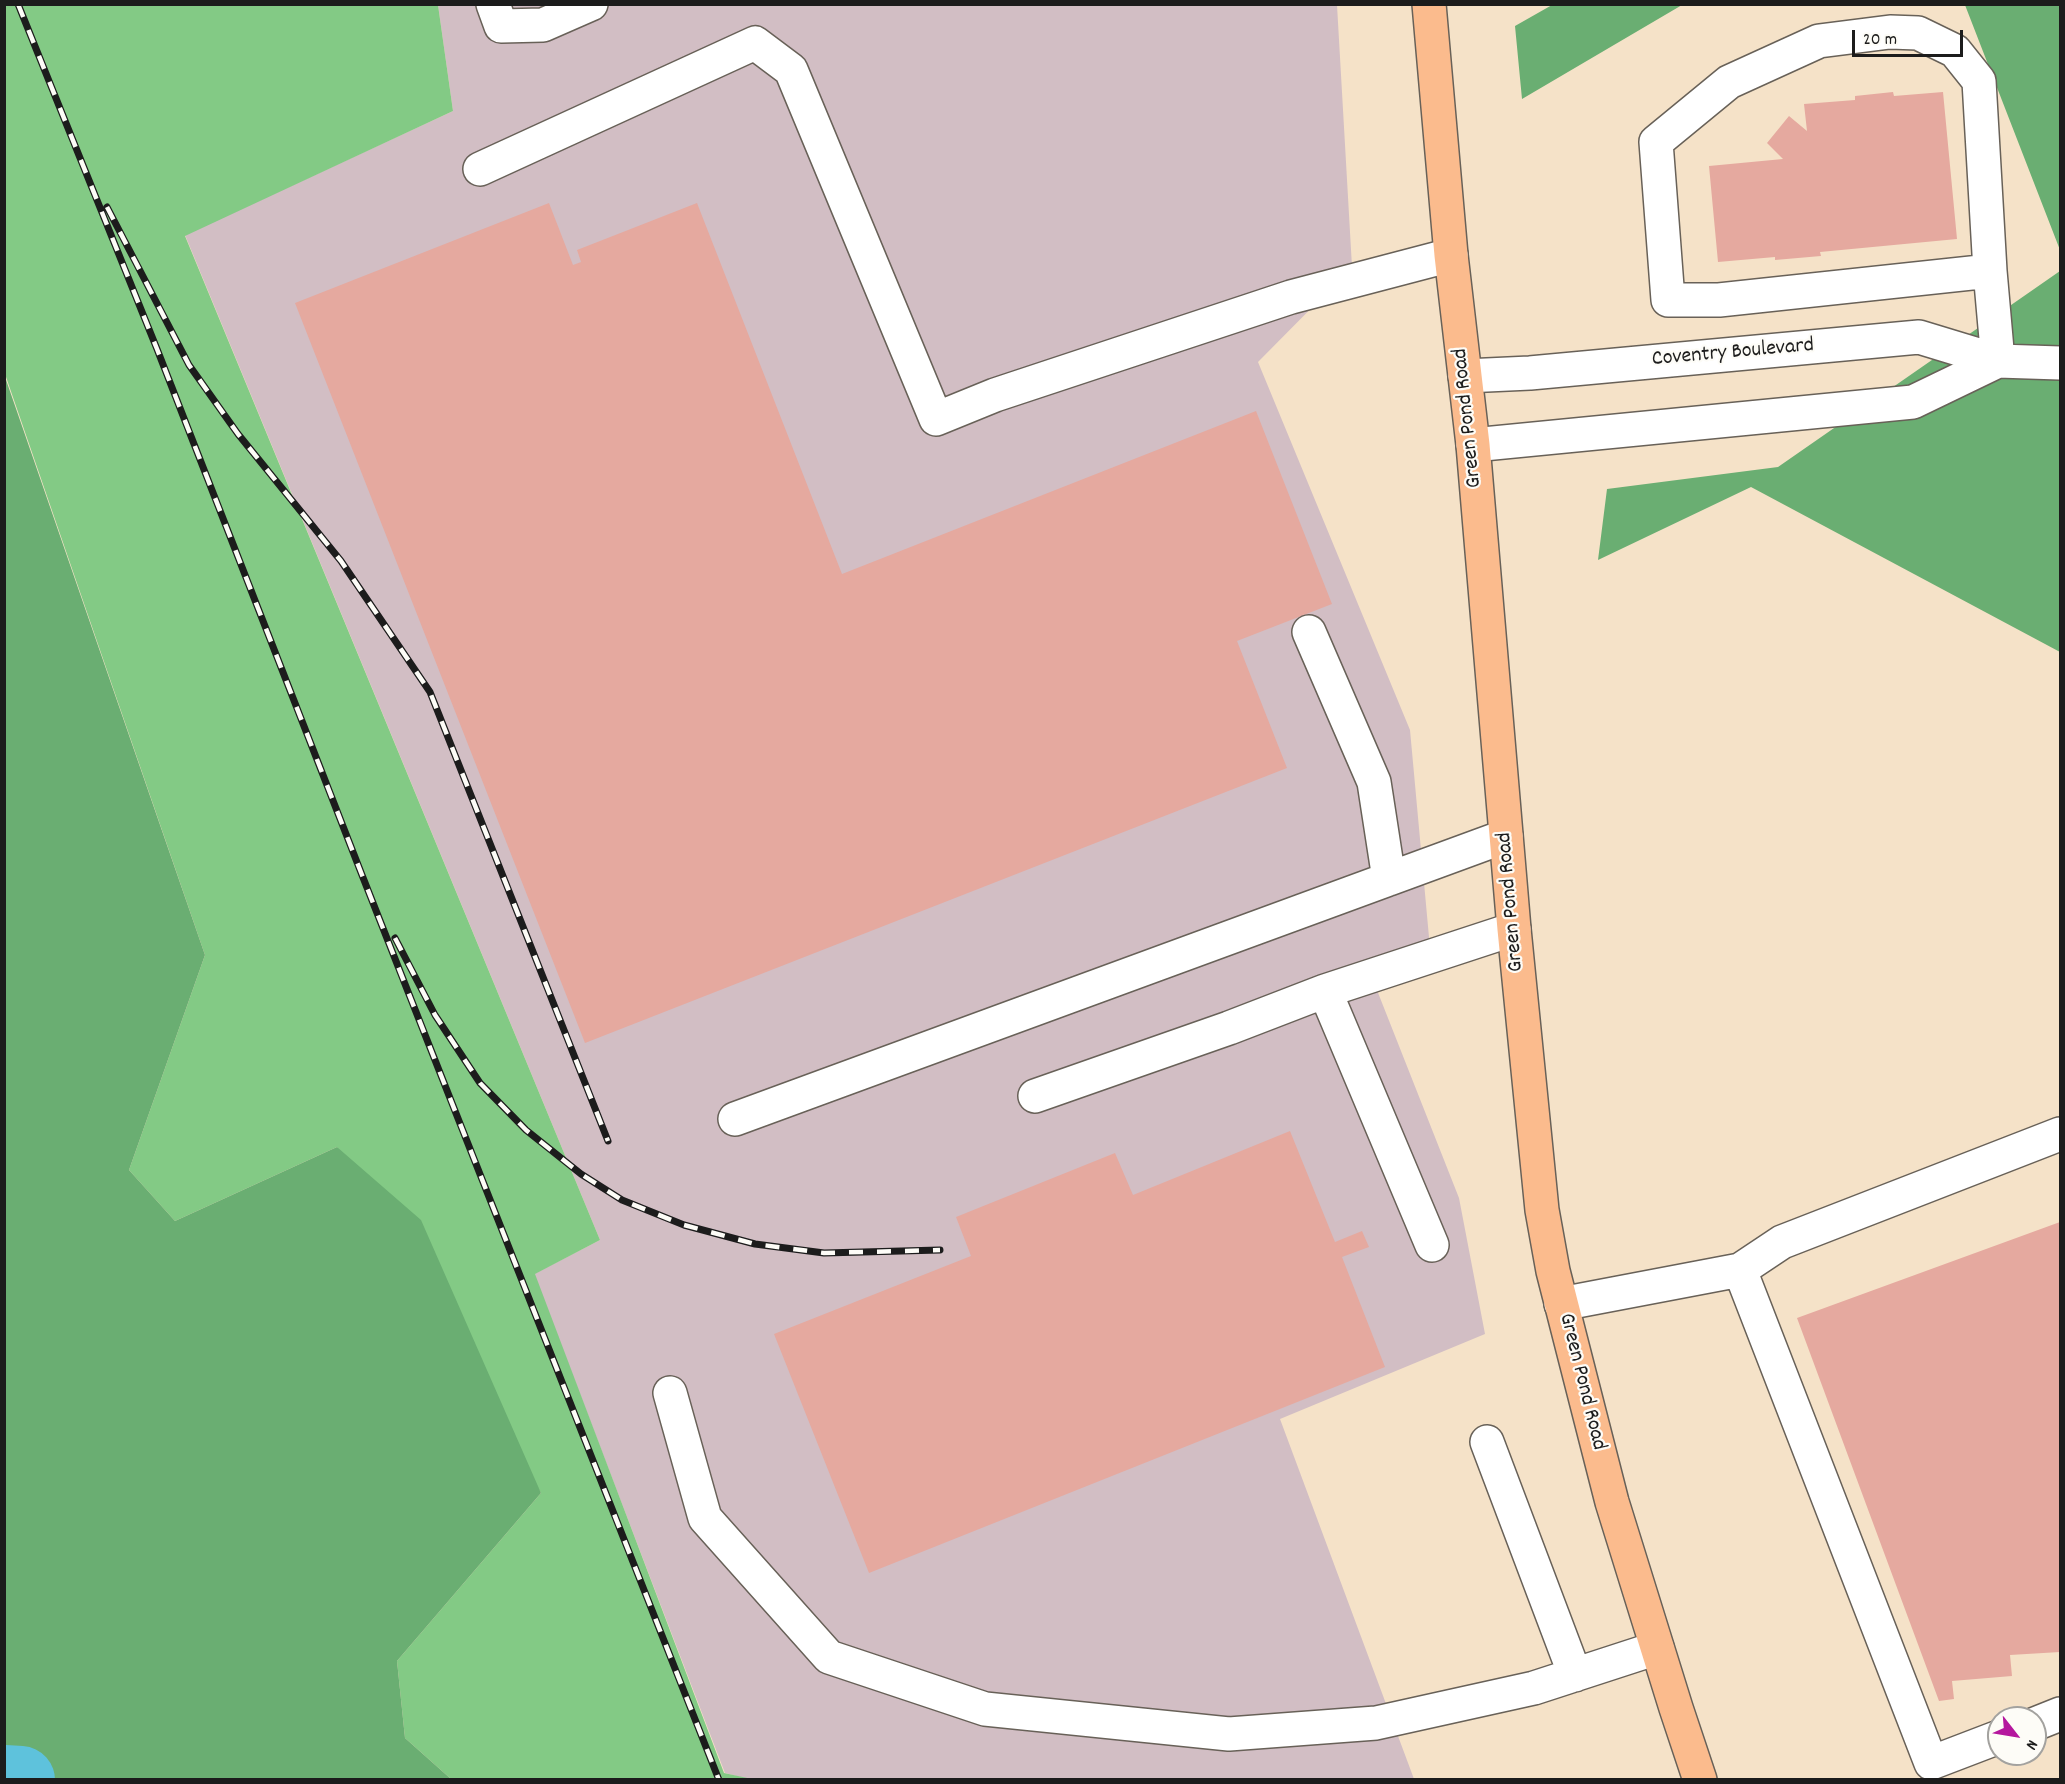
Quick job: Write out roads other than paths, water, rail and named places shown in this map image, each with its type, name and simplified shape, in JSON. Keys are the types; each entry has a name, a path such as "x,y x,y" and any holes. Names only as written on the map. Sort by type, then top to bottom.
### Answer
{"main road":[{"name":"Green Pond Road","path":"1429,4 1451,255 1473,445 1514,929 1542,1210 1552,1272 1612,1502 1700,1779"}],"street":[{"path":"493,4 501,26 543,25 591,4"},
{"path":"1990,271 1719,300 1668,300 1656,142 1729,82 1819,41 1890,32 1918,33 1955,51 1979,81 1990,271 1998,361"},
{"path":"480,169 755,43 791,70 936,419 995,395 1292,297 1451,255"},
{"name":"Coventry Boulevard","path":"1465,376 1530,373 1919,337 1998,361 2061,363"},
{"name":"Coventry Boulevard","path":"1473,445 1913,402 1998,361"},
{"path":"1308,632 1374,782 1389,879"},
{"path":"735,1119 1506,836"},
{"path":"1035,1096 1229,1028 1324,990 1514,929"},
{"path":"1324,990 1432,1245"},
{"path":"1561,1304 1740,1270 1782,1242 2061,1134"},
{"path":"1740,1270 1931,1763 1987,1742"},
{"path":"670,1393 705,1518 829,1658 985,1709 1229,1734 1376,1723 1534,1688 1657,1648"},
{"path":"1487,1442 1575,1675"}],"waterway":[{"path":"4,1779 21,1780"}],"railway":[{"path":"18,4 157,349 719,1780"},
{"path":"107,207 189,365 238,434 341,561 430,692 608,1141"},
{"path":"395,938 435,1015 480,1083 526,1130 581,1174 622,1200 684,1225 755,1244 824,1253 940,1250"}]}
